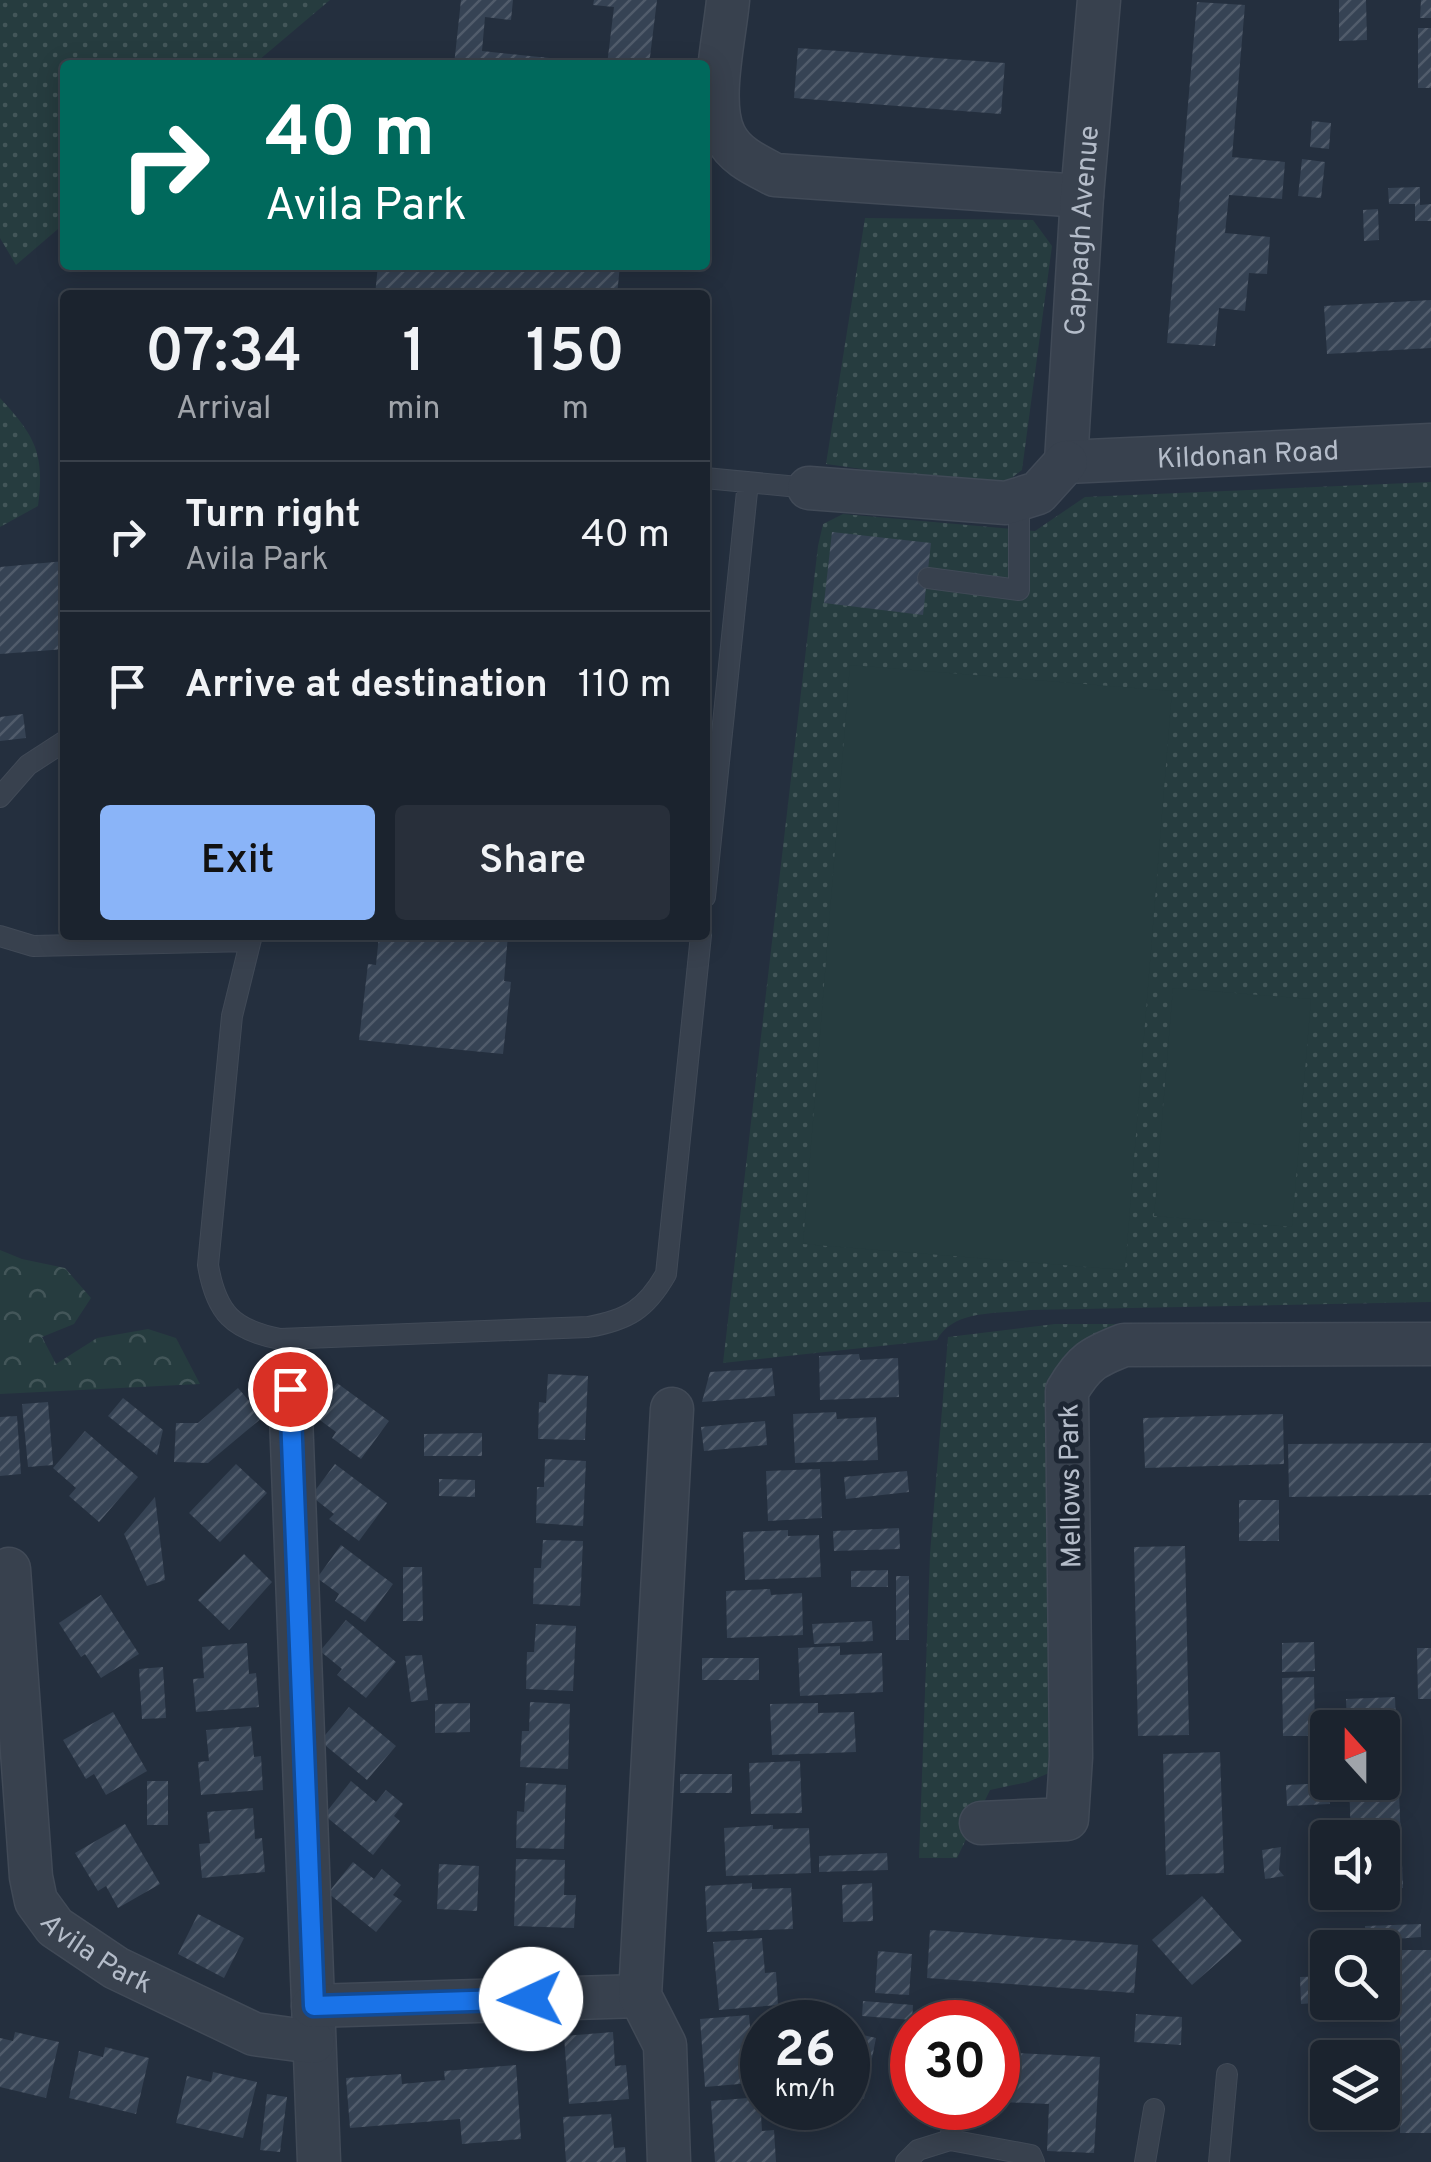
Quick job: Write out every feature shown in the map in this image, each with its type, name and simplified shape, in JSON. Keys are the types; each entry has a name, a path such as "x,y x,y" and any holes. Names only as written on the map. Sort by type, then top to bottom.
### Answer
{"street":[{"path":"728,0 717,108 725,136 743,158 775,175 1082,196"},
{"name":"Cappagh Avenue","path":"1066,462 1099,0"},
{"name":"Kildonan Road","path":"1066,462 1431,444"},
{"path":"809,488 1006,503 1038,493 1066,462"},
{"name":"Mellows Park","path":"981,1823 1067,1819 1071,1721 1066,1392 1080,1369 1096,1356 1124,1345 1431,1344"},
{"path":"290,1389 318,2162"},
{"path":"669,2162 665,2045 640,1996 672,1409"},
{"name":"Avila Park","path":"9,1569 30,1877 36,1901 55,1927 116,1968 254,2034 314,2024 640,1996"}],"lane":[{"path":"710,478 809,488"},
{"path":"710,849 748,482"},
{"path":"928,578 1020,590 1020,498"},
{"path":"0,797 28,765 60,744"},
{"path":"0,936 33,946 196,940"},
{"path":"251,940 232,1016 208,1266 212,1294 228,1317 249,1333 280,1340 588,1327 633,1314 654,1296 666,1274 700,940"},
{"path":"1219,2162 1227,2074"},
{"path":"1145,2162 1154,2109"},
{"path":"950,2140 951,2130"},
{"path":"906,2162 918,2150 950,2140 1030,2154 1034,2162"}],"green space":[{"path":"0,0 330,0 259,60 60,60 60,227 16,265 0,238"},
{"path":"865,218 1033,220 1052,246 1022,470 998,488 826,464"},
{"path":"0,398 22,423 35,446 40,488 38,506 0,527"},
{"path":"1431,482 1431,1302 991,1313 954,1323 937,1340 723,1363 823,524 843,514 1035,531 1085,497"},
{"path":"850,665 1172,691 1125,1270 803,1244"},
{"path":"1173,988 1311,999 1292,1227 1154,1216"},
{"path":"0,1250 65,1268 91,1298 74,1324 42,1337 56,1364 97,1338 148,1329 176,1338 200,1384 0,1394"},
{"path":"1055,1324 1116,1324 1124,1345 1079,1369 1056,1770 1028,1782 990,1790 957,1858 919,1858 930,1554 948,1337"}],"building":[{"path":"461,0 513,0 511,20 485,17 482,51 559,59 559,60 455,60"},
{"path":"594,0 657,0 650,60 608,60 614,7 593,5"},
{"path":"1339,0 1366,0 1367,40 1339,41"},
{"path":"1421,0 1431,0 1431,18 1420,18"},
{"path":"1197,2 1245,5 1232,157 1285,162 1282,199 1229,195 1225,233 1270,237 1267,274 1249,273 1245,311 1219,308 1215,346 1167,343"},
{"path":"1418,28 1431,28 1431,88 1418,88"},
{"path":"798,48 1005,63 1001,114 794,98"},
{"path":"1312,121 1331,123 1329,149 1310,147"},
{"path":"1302,159 1325,162 1321,198 1298,196"},
{"path":"1420,187 1420,205 1431,204 1431,221 1415,221 1415,204 1389,204 1388,188"},
{"path":"1378,209 1379,240 1364,241 1363,210"},
{"path":"378,270 620,270 618,290 376,290"},
{"path":"1431,300 1431,348 1327,354 1324,306"},
{"path":"832,532 931,543 923,615 824,603"},
{"path":"60,561 60,649 0,654 0,567"},
{"path":"23,714 26,738 0,741 0,717"},
{"path":"378,940 508,940 504,981 511,982 503,1054 359,1040 368,964 376,965"},
{"path":"859,1354 860,1360 898,1358 899,1397 820,1400 819,1356"},
{"path":"772,1368 775,1396 702,1402 710,1372"},
{"path":"548,1374 588,1376 585,1440 538,1439 539,1402 546,1403"},
{"path":"337,1383 389,1421 361,1459 332,1438 336,1432 313,1415"},
{"path":"238,1388 263,1417 208,1463 174,1462 176,1423 198,1423"},
{"path":"123,1398 163,1430 157,1455 108,1416"},
{"path":"48,1402 53,1465 28,1467 22,1404"},
{"path":"836,1412 837,1419 876,1417 878,1460 795,1463 793,1414"},
{"path":"1283,1414 1284,1464 1145,1468 1143,1418"},
{"path":"17,1416 21,1474 0,1476 0,1417"},
{"path":"765,1421 767,1445 704,1451 701,1427"},
{"path":"85,1431 138,1477 99,1522 69,1496 76,1488 53,1468"},
{"path":"482,1433 482,1456 424,1456 424,1434"},
{"path":"1431,1443 1431,1495 1289,1497 1288,1444"},
{"path":"545,1459 586,1461 583,1526 536,1523 537,1487 544,1487"},
{"path":"236,1464 267,1493 220,1542 189,1513"},
{"path":"335,1464 387,1503 359,1541 329,1519 334,1514 311,1496"},
{"path":"820,1469 822,1518 768,1521 766,1471"},
{"path":"907,1471 909,1492 846,1499 844,1477"},
{"path":"439,1479 475,1480 475,1497 439,1496"},
{"path":"155,1497 165,1580 147,1586 124,1534"},
{"path":"1239,1500 1279,1500 1279,1541 1239,1541"},
{"path":"899,1528 900,1549 834,1551 833,1531"},
{"path":"788,1530 788,1536 819,1535 821,1577 745,1580 743,1532"},
{"path":"543,1540 583,1541 580,1606 533,1604 534,1568 541,1568"},
{"path":"341,1545 393,1584 365,1622 335,1601 339,1594 317,1578"},
{"path":"1185,1546 1189,1735 1138,1736 1134,1547"},
{"path":"244,1554 272,1582 229,1630 198,1600"},
{"path":"403,1567 422,1567 423,1621 403,1621"},
{"path":"888,1570 888,1587 851,1587 851,1571"},
{"path":"896,1576 909,1576 909,1640 896,1640"},
{"path":"770,1589 771,1595 802,1593 803,1635 727,1638 726,1591"},
{"path":"101,1595 139,1654 101,1678 85,1654 81,1657 59,1623"},
{"path":"346,1620 396,1662 366,1698 337,1675 342,1669 320,1651"},
{"path":"872,1621 873,1641 814,1644 812,1624"},
{"path":"536,1624 576,1626 573,1691 526,1689 527,1652 534,1652"},
{"path":"1314,1642 1315,1671 1282,1672 1282,1643"},
{"path":"247,1643 249,1674 256,1673 259,1707 196,1712 193,1679 204,1678 202,1647"},
{"path":"840,1646 840,1655 882,1653 883,1692 800,1696 798,1648"},
{"path":"1417,1648 1431,1648 1431,1699 1418,1699"},
{"path":"422,1655 428,1700 411,1702 405,1656"},
{"path":"702,1658 759,1658 759,1680 702,1680"},
{"path":"163,1667 166,1718 142,1719 139,1669"},
{"path":"1314,1677 1310,1736 1283,1736 1282,1678"},
{"path":"1395,1697 1396,1710 1346,1710 1346,1699"},
{"path":"530,1702 570,1704 568,1769 520,1767 522,1731 529,1731"},
{"path":"470,1703 470,1732 435,1733 435,1704"},
{"path":"818,1703 818,1713 854,1712 856,1752 772,1755 770,1704"},
{"path":"349,1707 396,1746 367,1780 320,1741"},
{"path":"113,1712 147,1771 106,1795 94,1774 86,1779 63,1740"},
{"path":"251,1726 254,1757 261,1756 263,1790 201,1795 198,1762 209,1761 206,1730"},
{"path":"1220,1752 1224,1873 1166,1875 1163,1754"},
{"path":"800,1761 802,1813 751,1814 749,1763"},
{"path":"680,1774 732,1774 732,1793 680,1793"},
{"path":"147,1781 168,1781 168,1825 147,1825"},
{"path":"351,1781 376,1802 386,1790 403,1804 394,1816 400,1821 373,1855 324,1815"},
{"path":"526,1783 566,1785 564,1849 516,1848 517,1811 524,1812"},
{"path":"1310,1784 1310,1800 1330,1800 1330,1804 1287,1806 1286,1785"},
{"path":"1350,1800 1399,1800 1403,1888 1400,1820 1350,1820"},
{"path":"253,1808 255,1839 262,1838 265,1872 202,1878 199,1844 210,1843 207,1812"},
{"path":"125,1824 160,1884 118,1908 106,1886 98,1891 75,1853"},
{"path":"773,1825 773,1829 809,1828 811,1873 726,1876 724,1828"},
{"path":"1281,1847 1279,1870 1284,1876 1265,1879 1262,1850"},
{"path":"887,1853 888,1870 819,1872 819,1856"},
{"path":"516,1859 565,1860 564,1895 576,1895 574,1928 514,1926"},
{"path":"353,1862 374,1879 382,1869 401,1885 393,1895 402,1901 376,1932 328,1893"},
{"path":"439,1864 479,1866 477,1911 437,1909"},
{"path":"752,1883 752,1889 791,1888 793,1929 707,1932 705,1886"},
{"path":"872,1883 873,1921 843,1922 842,1885"},
{"path":"1202,1896 1242,1941 1192,1985 1152,1940"},
{"path":"198,1914 244,1938 224,1978 178,1954"},
{"path":"1421,1924 1421,1937 1400,1939 1400,1930 1365,1930 1365,1926"},
{"path":"930,1930 1138,1945 1134,1993 927,1978"},
{"path":"762,1938 765,1973 776,1972 778,2000 740,2000 740,2008 719,2010 713,1942"},
{"path":"1400,1950 1431,1950 1431,2133 1400,2133"},
{"path":"878,1951 912,1954 909,1995 875,1993"},
{"path":"1300,1977 1310,1977 1310,2003 1301,2004"},
{"path":"870,2002 890,2003 890,2018 870,2017"},
{"path":"1136,2014 1182,2017 1181,2045 1134,2042"},
{"path":"740,2016 740,2084 705,2087 700,2019"},
{"path":"15,2032 59,2042 46,2098 0,2087 0,2038 13,2041"},
{"path":"613,2032 615,2066 626,2065 629,2099 569,2104 564,2036"},
{"path":"870,2037 876,2038 870,2068"},
{"path":"105,2047 149,2058 136,2114 69,2098 79,2051 103,2057"},
{"path":"1020,2053 1100,2057 1094,2153 1047,2151 1049,2104 1020,2103"},
{"path":"516,2065 521,2139 462,2144 460,2119 350,2128 346,2078 401,2074 402,2084 445,2080 444,2071"},
{"path":"213,2072 257,2082 243,2138 176,2123 187,2076 211,2082"},
{"path":"267,2094 287,2097 280,2152 260,2150"},
{"path":"740,2099 740,2130 774,2130 776,2162 715,2162 711,2101"},
{"path":"611,2114 614,2148 625,2147 626,2162 566,2162 563,2117"}],"route":[{"path":"290,1389 314,2006 531,1999"}]}
